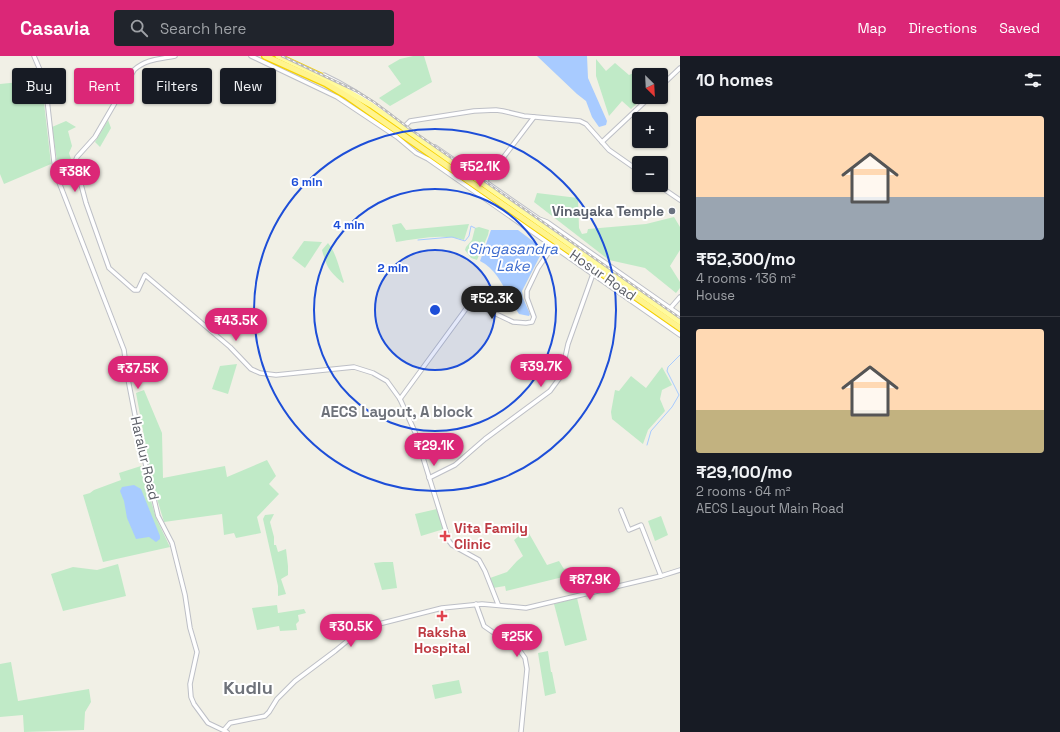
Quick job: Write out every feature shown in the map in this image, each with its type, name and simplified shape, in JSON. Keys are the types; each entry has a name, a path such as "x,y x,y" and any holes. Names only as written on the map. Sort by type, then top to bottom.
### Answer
{"highway":[{"name":"Hosur Road","path":"262,56 300,76 324,85 362,108 680,328"},
{"path":"265,56 325,83 358,103 680,328"},
{"path":"272,56 332,84 356,98 680,323"},
{"name":"Hosur Road","path":"278,56 323,77 370,105 669,311 680,323"}],"street":[{"name":"Haralur Road","path":"34,56 46,90 56,170 124,350 137,424 158,516 172,543 185,595 190,628 197,652 190,684 191,697 194,704 208,723 225,731"},
{"path":"175,56 150,60 141,64 134,70 94,137 77,157 75,162 86,203 109,268 134,290 138,290 145,275 230,346 251,369 260,373 276,375 357,367 385,379 393,387 400,399 415,432 449,541 452,545 479,560 498,604"},
{"path":"252,56 300,76 353,106 397,137 416,154 428,159 680,335"},
{"path":"283,56 337,81 376,104 484,183 534,117"},
{"path":"668,79 680,68"},
{"path":"602,142 643,104"},
{"path":"405,126 410,121 474,111 503,111 520,116 582,121 611,152 632,166"},
{"path":"56,170 75,162"},
{"path":"668,192 680,200"},
{"path":"400,399 470,302 513,322 532,322 534,320 534,314 527,298 527,291 538,268 553,246"},
{"path":"429,478 455,465 485,439 550,391 561,376 568,344 593,274"},
{"path":"680,297 669,311 680,315"},
{"path":"621,510 629,530 641,525 661,576"},
{"path":"225,731 230,723 265,716 277,699 295,681 363,628 442,608 476,604 498,604 526,608 661,576 680,570"},
{"path":"476,604 484,626 520,651 525,658 527,669 521,732"}],"green space":[{"path":"413,56 424,56 432,82 390,106 379,98 401,84 388,66 400,59"},
{"path":"596,59 606,71 615,63 629,75 632,74 632,104 636,104 631,109 622,101 609,116 596,76"},
{"path":"12,83 12,104 44,104 51,164 4,184 0,174 0,84"},
{"path":"108,120 111,128 100,147 95,142"},
{"path":"66,121 76,127 68,131 72,146 69,153 72,162 58,168 52,127"},
{"path":"537,193 578,198 579,228 582,234 587,233 588,229 646,224 674,217 680,227 680,250 670,266 680,282 680,288 676,293 645,268 609,260 534,202"},
{"path":"401,223 406,230 469,224 464,240 438,237 396,242 392,225"},
{"path":"479,227 489,230 477,260 471,258 465,250 472,240 475,228"},
{"path":"304,241 322,242 305,268 292,258"},
{"path":"328,243 336,256 344,282 343,283 329,269 325,261 322,250"},
{"path":"237,364 228,394 212,389 220,366"},
{"path":"662,367 672,385 662,390 660,399 665,411 648,430 643,444 612,419 611,412 615,390 619,391 631,376 646,388"},
{"path":"144,390 162,433 163,478 225,466 227,477 267,460 276,476 269,484 279,494 257,517 261,533 236,538 234,533 224,535 222,514 164,522 154,489 136,393"},
{"path":"141,466 156,518 170,547 103,562 83,495 121,480 119,473"},
{"path":"437,509 444,529 421,536 415,514"},
{"path":"274,514 270,522 274,537 274,545 276,545 278,552 286,549 288,566 288,575 281,579 286,594 278,596 278,586 263,519 265,515"},
{"path":"661,516 668,535 655,541 648,521"},
{"path":"527,530 547,565 559,561 564,569 567,568 571,575 506,591 505,586 493,588 490,578 507,572 523,556 514,540"},
{"path":"393,562 397,588 382,590 374,563"},
{"path":"118,564 126,596 63,611 51,574 73,567 97,570"},
{"path":"577,598 587,640 565,646 554,604"},
{"path":"277,605 278,613 304,609 306,613 298,615 299,621 296,624 297,630 280,631 279,626 257,630 252,608"},
{"path":"548,651 556,693 545,696 538,653"},
{"path":"11,662 18,701 89,689 91,702 85,712 84,730 24,732 23,715 0,717 0,664"},
{"path":"459,680 462,693 435,699 432,685"}],"water":[{"path":"537,56 587,56 588,78 607,121 606,125 599,127 592,117 586,101"},
{"name":"Singasandra Lake","path":"491,230 518,230 542,248 540,256 522,291 523,298 530,314 529,316 519,314 498,277 487,265 480,261"},
{"path":"134,485 141,489 160,536 160,539 156,542 149,537 136,539 127,518 124,501 120,491 122,487"}],"waterway":[{"path":"418,240 452,237 465,241 469,236 471,226 475,228"},
{"path":"541,249 549,246"},
{"path":"647,445 651,431 672,407 679,395 667,371 668,367 680,355"}],"railway":[{"path":"282,56 356,91 374,102 410,129 680,318"}],"place":[{"name":"Vinayaka Temple","path":"672,211"},
{"name":"Vita Family Clinic","path":"445,536"},
{"name":"Raksha Hospital","path":"442,616"}],"district":[{"name":"AECS Layout, A block","path":"397,411"},
{"name":"Kudlu","path":"248,687"}]}
